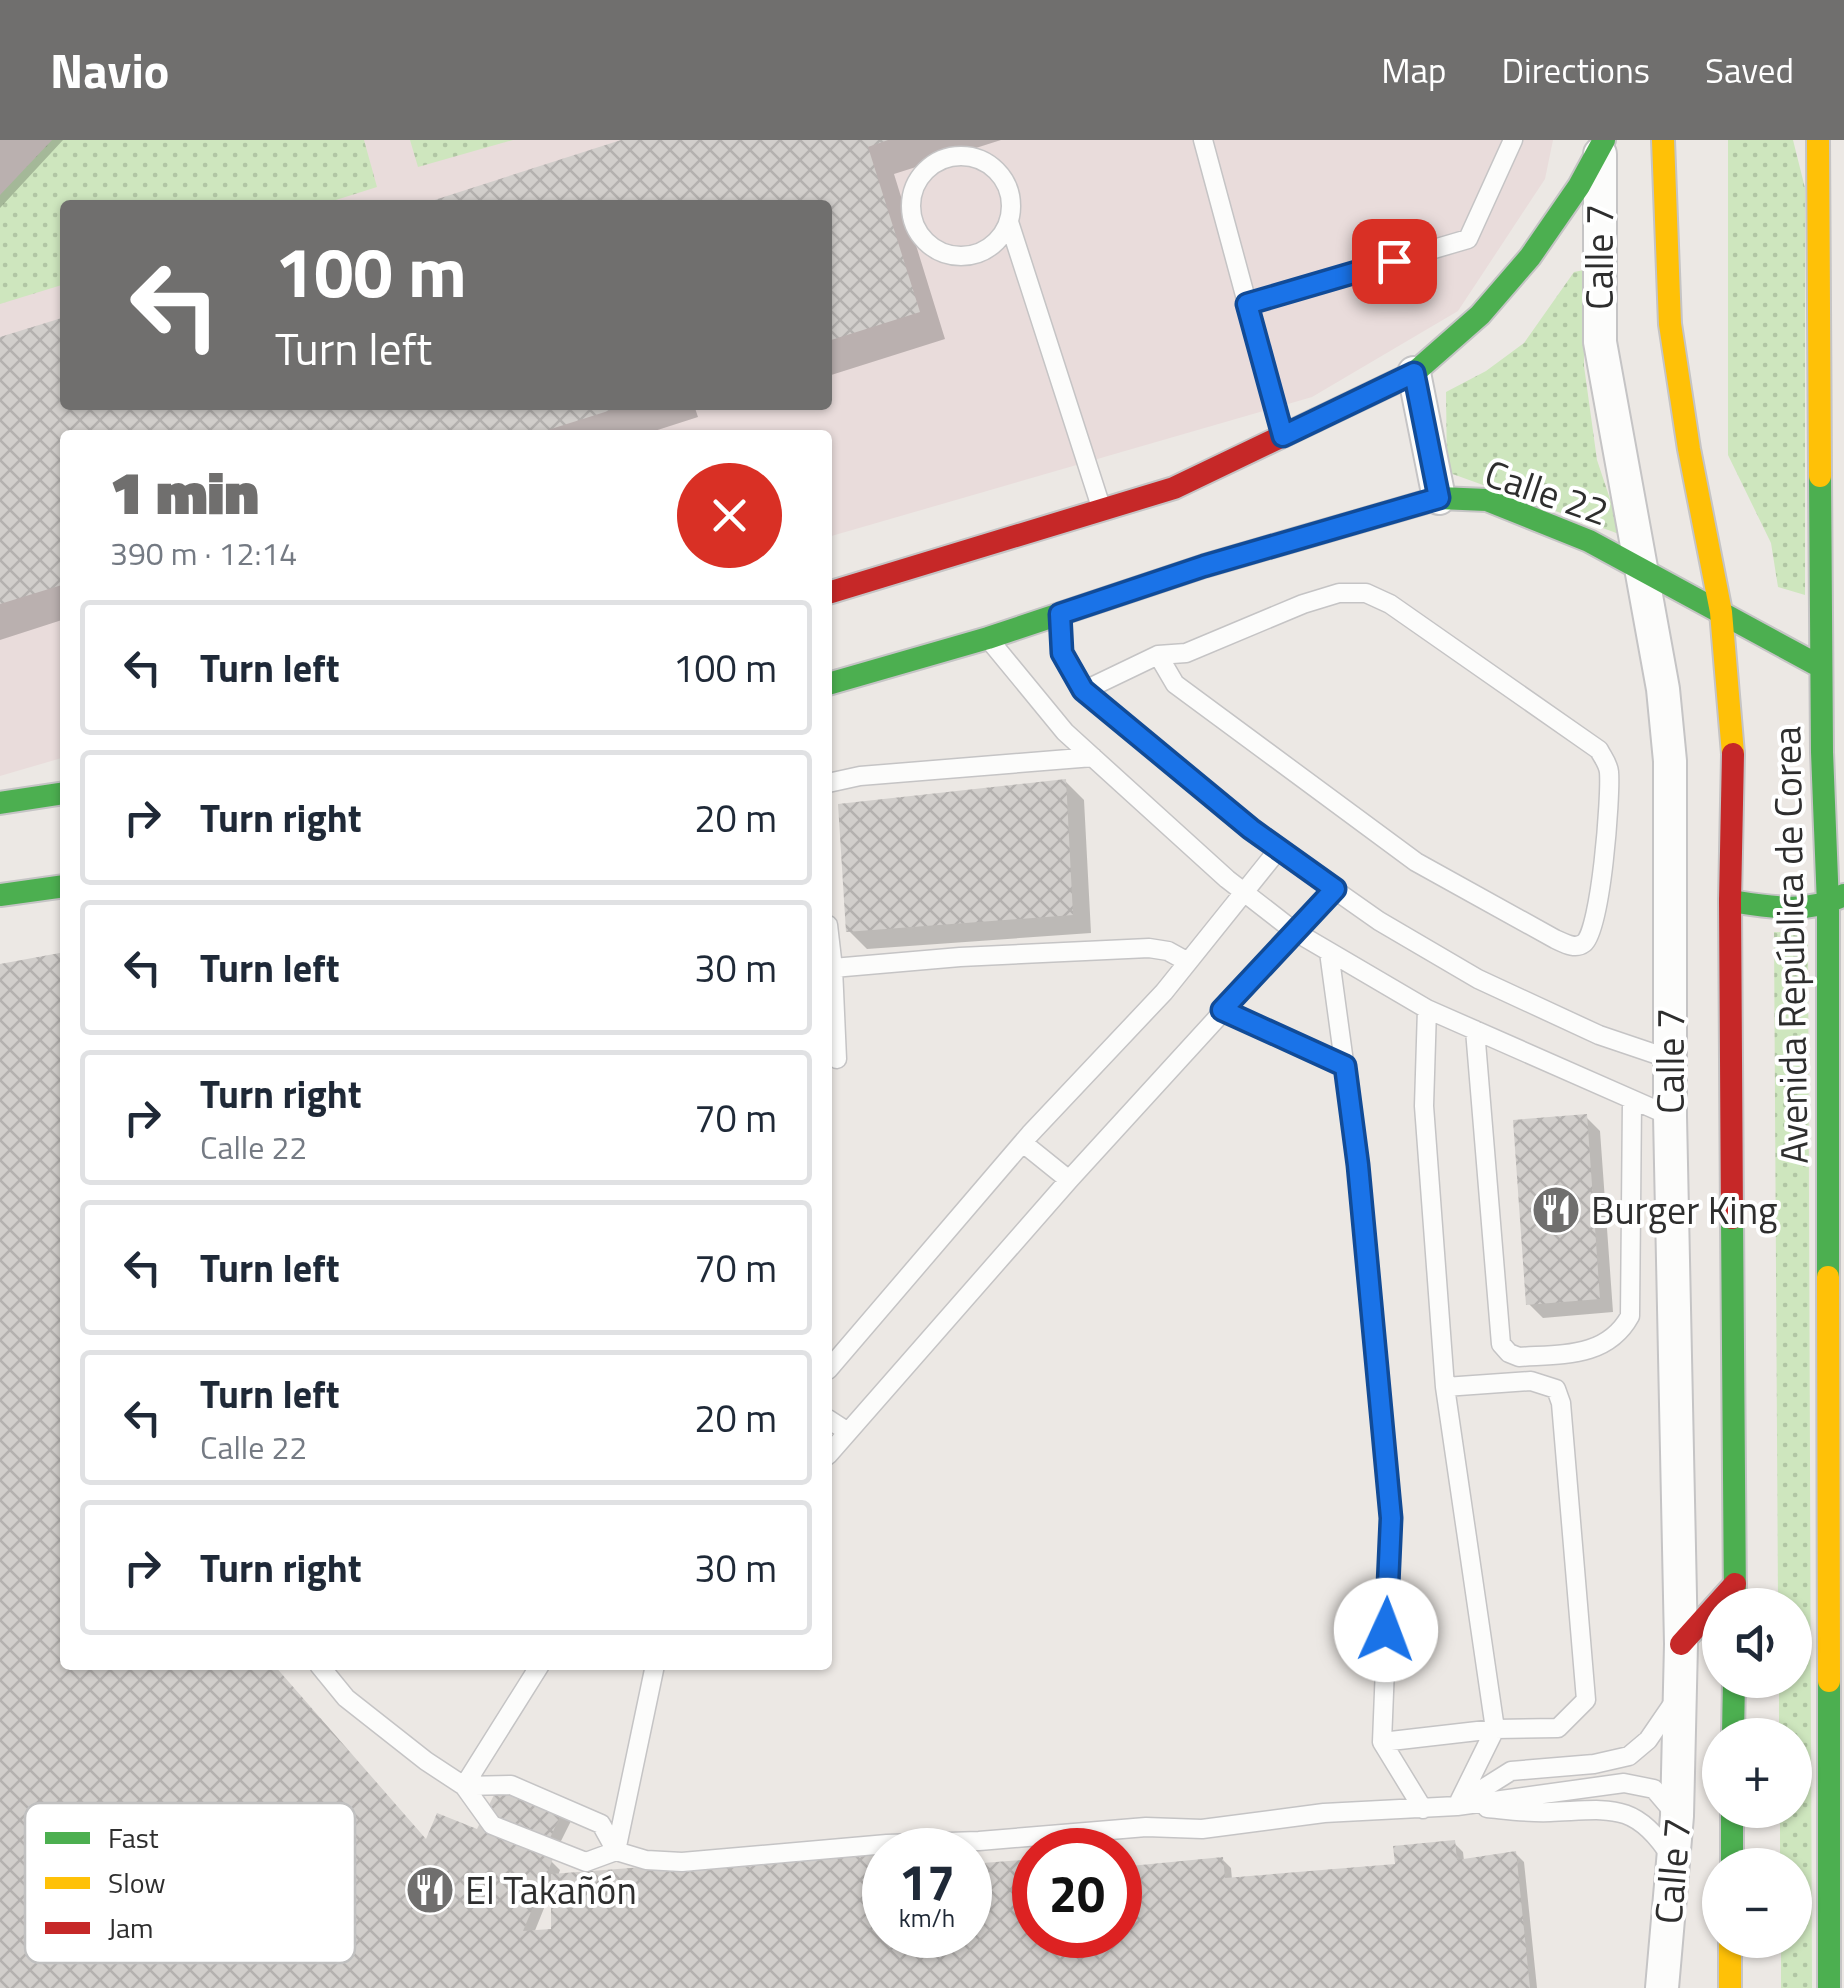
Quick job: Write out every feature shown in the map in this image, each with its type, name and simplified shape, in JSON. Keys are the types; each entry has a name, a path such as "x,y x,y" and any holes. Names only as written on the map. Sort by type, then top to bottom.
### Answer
{"main road":[{"name":"Avenida República de Corea","path":"1663,140 1670,324 1689,450 1721,612 1733,756 1730,901 1735,1588"},
{"name":"Avenida República de Corea","path":"1819,140 1821,667 1836,900 1829,1988"},
{"path":"1819,140 1844,166"},
{"path":"832,593 1174,488 1414,373 1480,315 1530,257 1580,186 1601,143"},
{"name":"Calle 22","path":"832,683 988,638 1204,566 1439,498 1487,500 1589,541 1821,667"},
{"path":"0,804 60,795"},
{"path":"0,895 60,887"},
{"path":"1730,901 1804,910 1836,900"},
{"path":"1681,1644 1702,1625"},
{"path":"1730,1958 1730,1988"}],"street":[{"name":"Calle 7","path":"1601,143 1600,342 1663,689 1670,762 1670,1116 1681,1644 1677,1816 1662,1988"},
{"path":"1414,373 1439,498"}],"lane":[{"path":"1203,140 1283,436"},
{"path":"1247,304 1468,239 1513,140"},
{"path":"1009,222 1000,237 973,255 940,252 916,230 911,214 916,182 926,168 941,159 974,156 1001,174 1009,188 1009,222 1103,512"},
{"path":"1083,690 1158,655 1186,653 1338,593 1366,593 1390,604 1599,750 1608,766 1610,792 1604,864 1592,931 1584,943 1574,946 1554,939 1416,862 1175,684 1158,655"},
{"path":"1060,614 1062,653 1083,690 1278,850 1379,921 1478,979 1598,1035 1670,1058"},
{"path":"988,638 1066,732 1245,894 1294,931 1427,1009 1670,1116"},
{"path":"832,782 860,776 1093,757"},
{"path":"832,1365 1023,1142 1188,962 1278,850"},
{"path":"832,1450 1069,1180 1335,889"},
{"path":"834,968 1132,948 1168,951 1188,962"},
{"path":"1329,952 1358,1165 1391,1518 1382,1742 1423,1809"},
{"path":"832,954 837,1059"},
{"path":"1427,1009 1424,1106 1445,1388 1495,1729 1456,1806"},
{"path":"1222,1010 1345,1066"},
{"path":"1475,1030 1501,1344 1508,1353 1519,1357 1601,1347 1621,1333 1630,1316 1632,1100"},
{"path":"1023,1142 1069,1180"},
{"path":"1382,1742 1495,1729 1558,1728 1586,1700 1556,1390 1531,1381 1445,1388"},
{"path":"832,1422 848,1432"},
{"path":"323,1670 346,1698 464,1786 492,1825 586,1862 616,1851 646,1860 682,1862 1146,1827 1202,1828 1324,1814 1456,1806 1624,1783 1654,1789 1677,1816"},
{"path":"464,1786 537,1670"},
{"path":"616,1851 654,1670"},
{"path":"1456,1806 1510,1771 1594,1764 1630,1756 1670,1712 1680,1688"},
{"path":"464,1786 512,1785 601,1824 616,1851"},
{"path":"1456,1806 1546,1813 1598,1808 1612,1811 1637,1818 1658,1838 1673,1861"}],"shaded area":[{"path":"0,140 1553,140 1545,179 1458,311 1312,397 832,536 832,430 60,430 60,758 0,776"}],"green space":[{"path":"52,140 364,140 377,187 336,200 60,200 60,286 0,304 0,195"},
{"path":"410,140 513,140 418,167"},
{"path":"1728,140 1793,140 1805,188 1805,595 1778,587 1771,543 1728,455"},
{"path":"1584,270 1584,366 1597,460 1622,535 1447,472 1446,392 1486,371 1524,343 1574,272"},
{"path":"1774,932 1808,933 1810,1588 1778,1588"},
{"path":"1779,1698 1811,1698 1811,1718 1779,1718"},
{"path":"1780,1828 1811,1828 1811,1848 1780,1848"},
{"path":"1781,1958 1812,1958 1812,1988 1781,1988"}],"building":[{"path":"621,140 888,140 868,147 920,312 832,340 832,200 435,200"},
{"path":"60,319 60,410 611,410 548,430 60,430 60,586 0,604 0,337"},
{"path":"1066,779 1073,915 846,932 838,804"},
{"path":"60,953 60,1670 278,1670 426,1839 437,1813 477,1829 501,1781 564,1808 542,1855 553,1859 523,1931 551,1929 551,1874 862,1851 862,1958 992,1958 992,1862 1012,1861 1012,1958 1142,1958 1142,1865 1223,1857 1225,1878 1395,1864 1393,1846 1455,1840 1457,1860 1516,1851 1530,1988 0,1988 0,964"},
{"name":"Burger King","path":"1587,1114 1600,1299 1526,1305 1513,1120"}],"traffic: fast":[{"path":"1316,420 1414,373 1480,315 1530,257 1579,186 1604,140"},
{"path":"1820,476 1822,752 1828,905 1828,1277"},
{"path":"832,683 988,638 1204,566 1439,498 1487,500 1589,541 1821,667"},
{"path":"0,803 60,794"},
{"path":"0,895 60,887"},
{"path":"1730,901 1802,907 1844,895"},
{"path":"1732,1218 1735,1588"},
{"path":"1829,1681 1829,1988"},
{"path":"1733,1718 1734,1698"},
{"path":"1732,1828 1732,1848"}],"traffic: slow":[{"path":"1663,140 1670,324 1689,449 1721,612 1733,754"},
{"path":"1818,140 1820,476"},
{"path":"1828,1277 1829,1681"},
{"path":"1730,1958 1730,1988"}],"traffic: jam":[{"path":"832,592 1174,488 1316,420"},
{"path":"1732,1218 1733,754"},
{"path":"1681,1644 1735,1584"}],"place":[{"name":"Burger King","path":"1556,1210"},
{"name":"El Takañón","path":"430,1890"}],"route":[{"path":"1386,1630 1391,1518 1345,1066 1222,1010 1335,889 1251,829 1083,690 1062,653 1060,614 1204,566 1439,498 1414,373 1283,436 1247,304 1394,261"}]}
